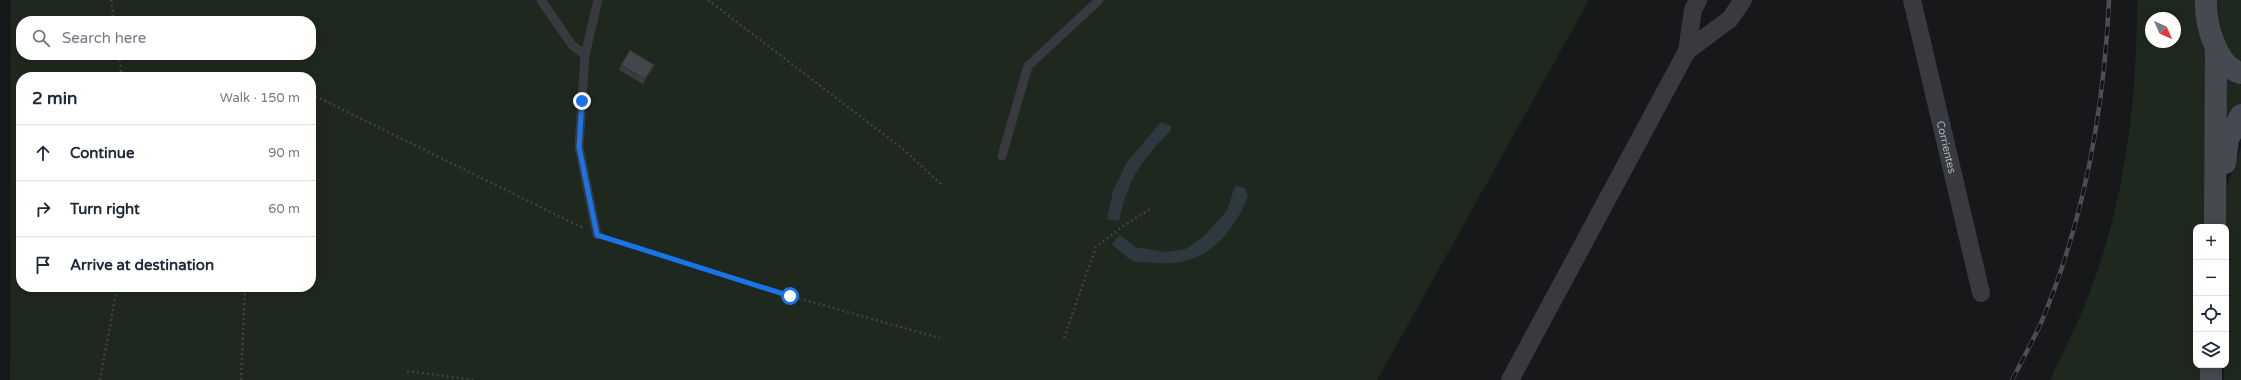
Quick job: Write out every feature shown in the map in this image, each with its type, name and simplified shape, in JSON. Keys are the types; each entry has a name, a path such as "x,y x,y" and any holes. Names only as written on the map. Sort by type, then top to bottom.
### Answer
{"main road":[{"path":"2206,0 2209,25 2216,49 2225,63 2241,73"},
{"path":"2215,224 2216,49"},
{"path":"2215,224 2228,139 2241,115"},
{"path":"2211,368 2211,380"}],"street":[{"path":"1510,380 1687,51 1693,10 1698,0"},
{"path":"1687,51 1730,19 1743,0"},
{"name":"Corrientes","path":"1912,0 1982,293"}],"lane":[{"path":"541,0 572,45 585,55"},
{"path":"597,235 579,147 585,55 598,0"},
{"path":"1002,156 1028,66 1099,0"}],"path":[{"path":"111,0 113,16"},
{"path":"708,0 903,149 943,186"},
{"path":"120,60 121,72"},
{"path":"316,96 597,235 790,296 940,338"},
{"path":"1064,338 1096,247 1122,227 1150,209"},
{"path":"100,380 116,292"},
{"path":"241,380 245,292"},
{"path":"408,370 475,380"}],"shaded area":[{"path":"11,0 1589,0 1377,380 10,380"},
{"path":"2137,0 2203,0 2208,67 2210,224 2193,224 2193,368 2205,368 2205,380 2050,380 2078,322 2104,252 2121,181 2132,109 2135,73"},
{"path":"2212,0 2241,0 2241,67 2227,53"},
{"path":"2228,77 2241,85 2241,109 2226,137 2221,78"},
{"path":"1161,122 1171,126 1171,130 1151,152 1137,171 1127,193 1119,221 1107,219 1113,191 1127,162"},
{"path":"2241,147 2241,380 2224,380 2224,368 2229,368 2229,224 2226,224 2223,197"},
{"path":"1235,186 1245,188 1248,197 1241,212 1224,237 1201,255 1188,260 1173,263 1140,262 1131,260 1112,244 1120,235 1135,247 1166,252 1186,249 1203,237 1227,211"}],"building":[{"path":"630,50 654,65 645,79 621,65"}],"railway":[{"path":"2012,380 2041,323 2069,245 2080,205 2097,124 2109,0"}],"route":[{"path":"582,101 579,147 597,235 790,296"}]}
